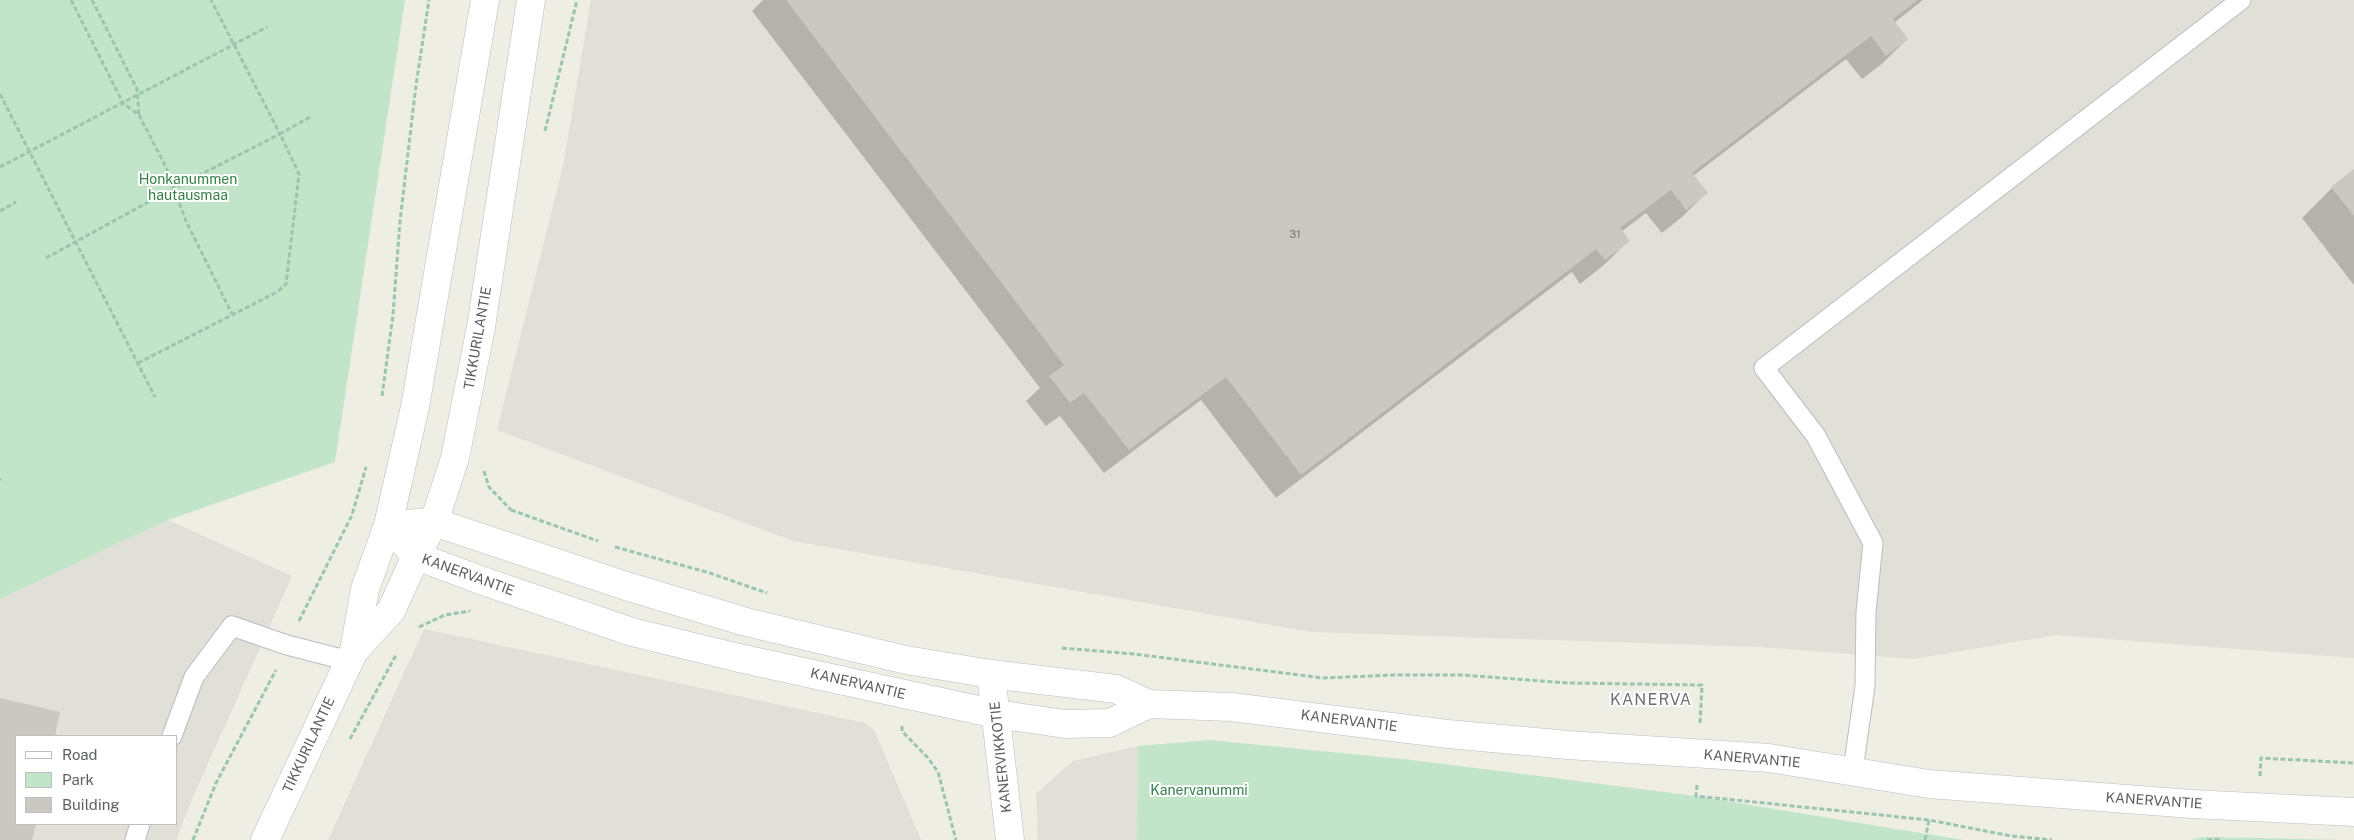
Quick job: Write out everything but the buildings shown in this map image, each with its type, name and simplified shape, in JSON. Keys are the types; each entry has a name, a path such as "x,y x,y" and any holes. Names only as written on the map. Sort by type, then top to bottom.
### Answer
{"street":[{"name":"TIKKURILANTIE","path":"265,840 352,656 365,589 388,525 415,407 485,0"},
{"name":"TIKKURILANTIE","path":"352,656 391,611 434,522 455,458 481,327 531,0"},
{"name":"KANERVANTIE","path":"388,525 434,522 626,586 746,622 906,660 991,674 1116,689 1149,704 1231,707 1448,734 1636,750 1770,758 1853,770 1929,784 2192,804 2354,812"},
{"name":"KANERVANTIE","path":"388,525 416,556 632,632 898,694 996,714 1066,724 1110,723 1149,704"},
{"name":"KANERVIKKOTIE","path":"991,674 1010,840"}],"lane":[{"path":"1853,770 1865,686 1866,612 1873,543 1816,436 1764,368 2240,0"},
{"path":"172,735 194,676 232,626 287,644 352,656"},
{"path":"135,840 140,825"}],"path":[{"path":"71,0 123,103 139,116 166,167 186,221 232,314"},
{"path":"92,0 137,88 139,116"},
{"path":"138,363 277,292 286,284 299,174 211,0"},
{"path":"382,401 393,315 400,221 410,134 429,0"},
{"path":"0,167 267,27"},
{"path":"0,94 155,397"},
{"path":"46,258 312,116"},
{"path":"0,211 16,202"},
{"path":"193,840 216,783 276,670 287,644 352,515 368,461"},
{"path":"511,510 603,542"},
{"path":"612,546 719,576 770,594"},
{"path":"412,633 417,627 445,616 470,611 483,581"},
{"path":"1054,648 1134,654 1323,678 1462,675 1568,682 1702,685"},
{"path":"348,742 397,652"},
{"path":"898,694 902,731 928,758 938,772 956,840"},
{"path":"2261,758 2354,763"},
{"path":"1926,840 1929,820 2010,836 2052,840"}],"shaded area":[{"path":"591,0 2354,0 2354,658 2056,635 1913,659 1761,647 1311,632 793,541 497,430 563,166"},
{"path":"168,520 292,576 193,797 176,840 0,840 0,599"},
{"path":"424,629 865,723 874,730 921,840 328,840"},
{"path":"1138,746 1137,840 1038,840 1036,794 1073,761"}],"green space":[{"name":"Honkanummen hautausmaa","path":"0,0 405,0 335,462 168,520 0,599"},
{"name":"Kanervanummi","path":"1210,740 1412,760 1696,796 1963,840 1137,840 1138,746"},
{"path":"2202,837 2258,838 2347,840 2190,840"}],"district":[{"name":"KANERVA","path":"1651,700"}]}
